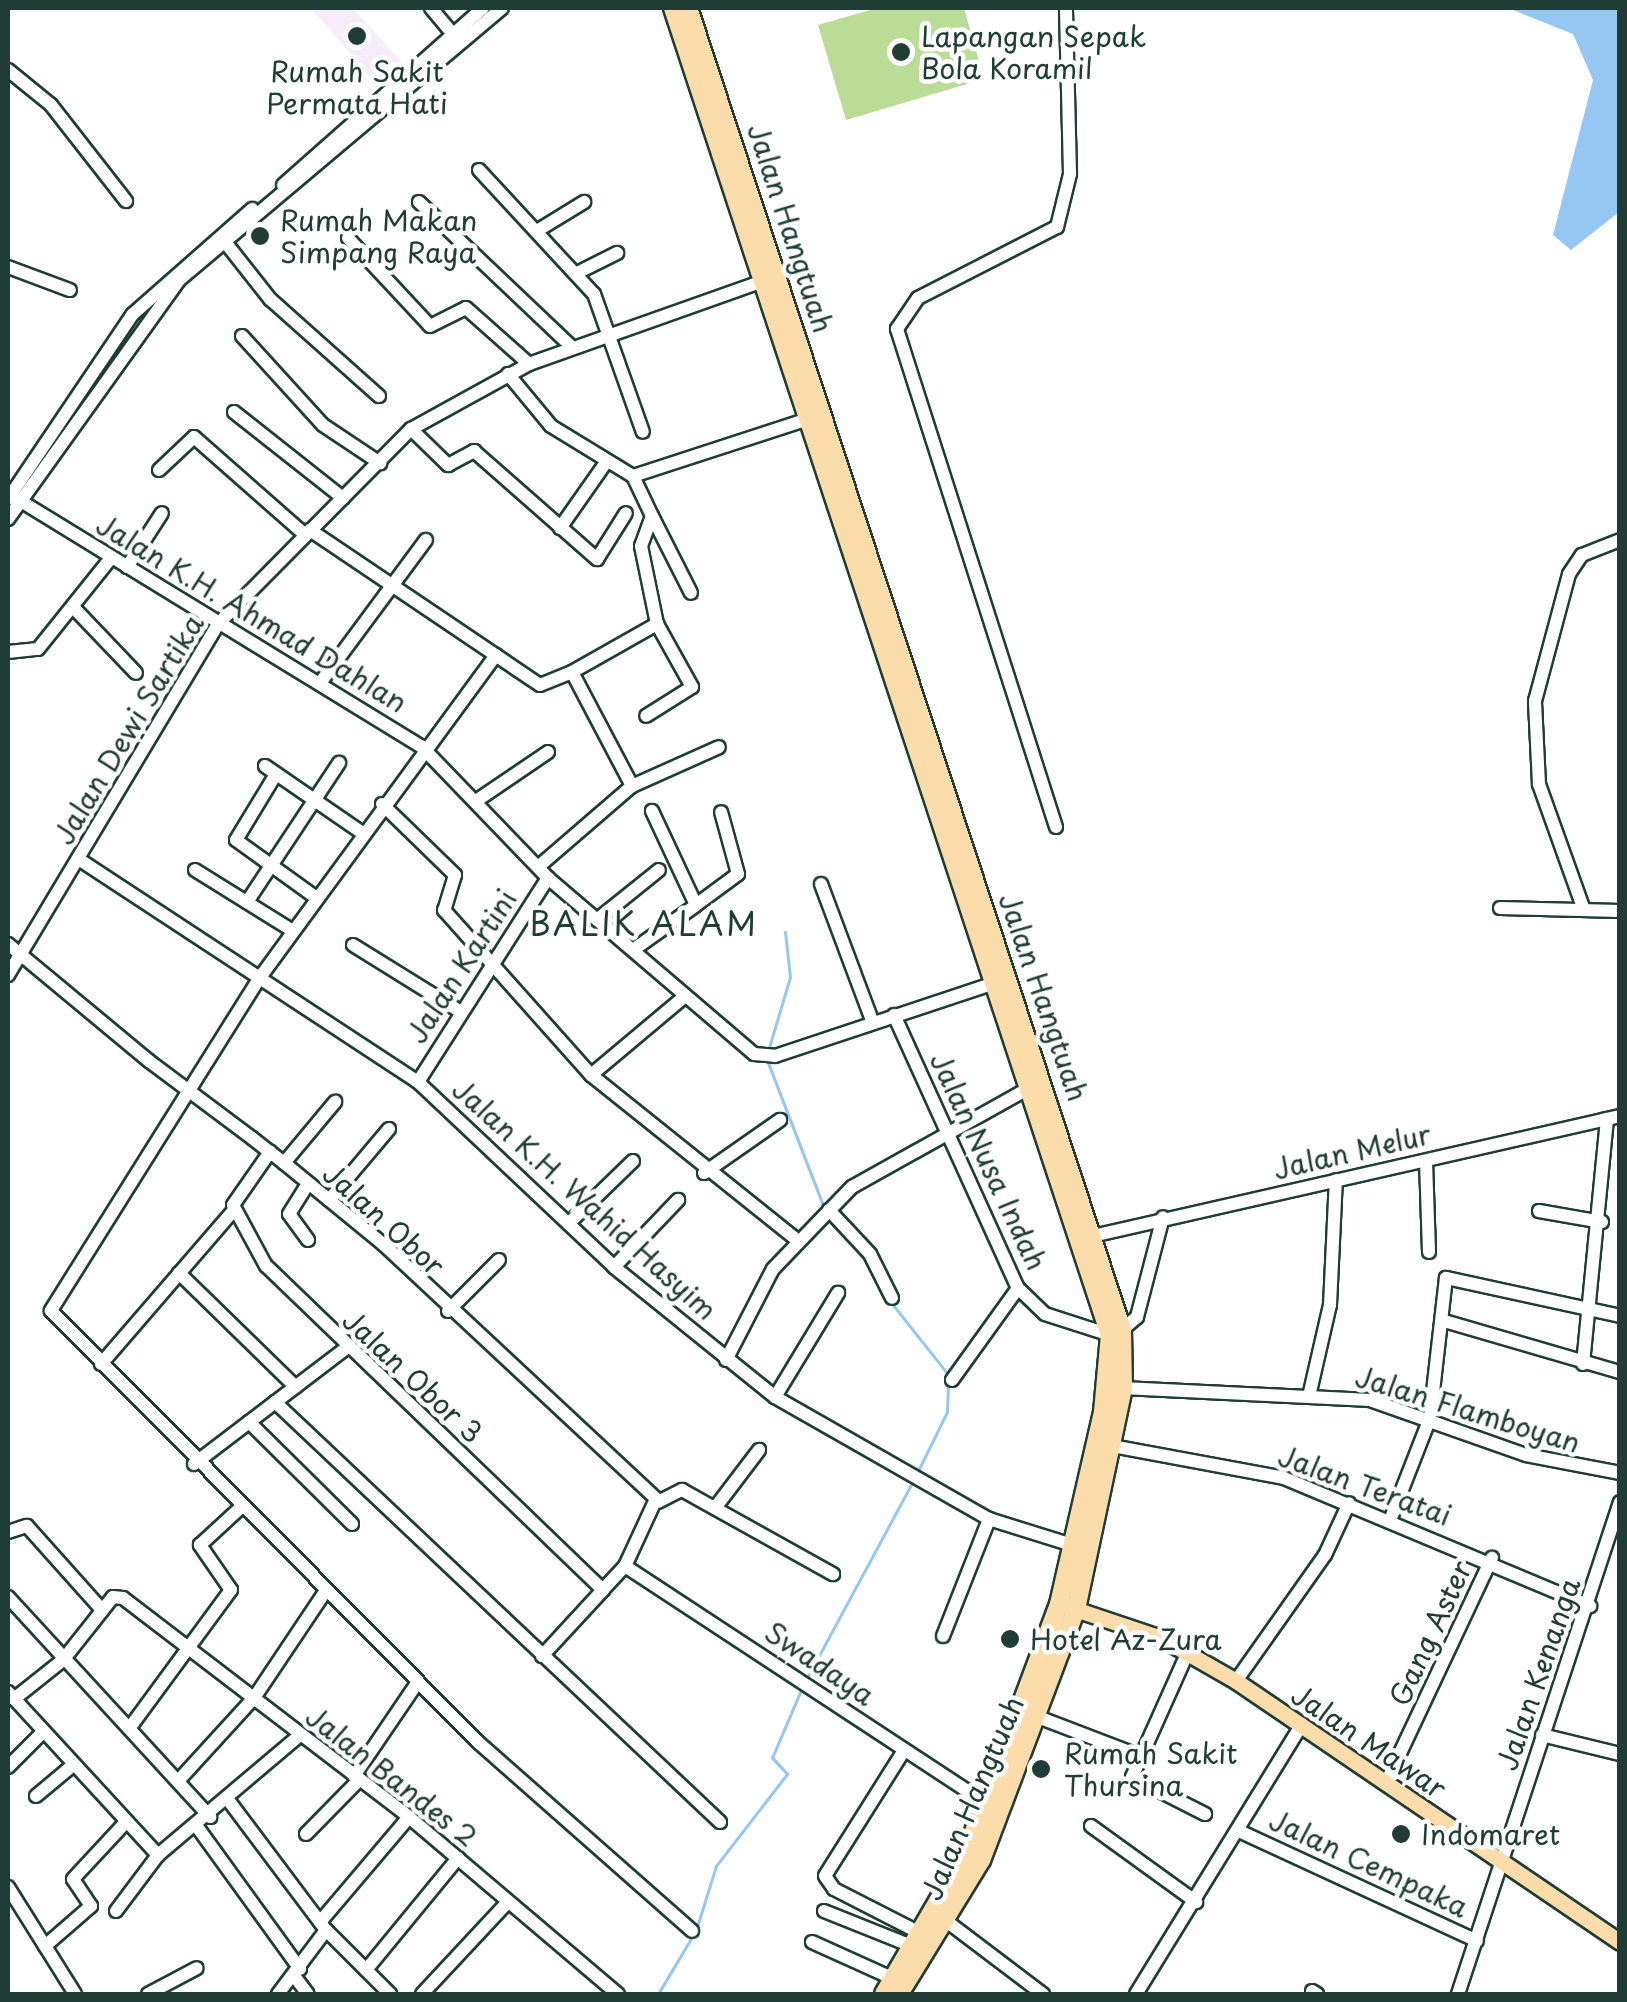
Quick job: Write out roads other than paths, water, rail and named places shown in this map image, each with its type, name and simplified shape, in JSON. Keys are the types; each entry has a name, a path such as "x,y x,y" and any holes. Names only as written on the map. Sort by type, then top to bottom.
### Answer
{"highway":[{"name":"Jalan Hangtuah","path":"672,8 734,164 973,896 994,982 1116,1333 1103,1412 1072,1545 1067,1607 986,1803 974,1857 918,1940 892,1989"},
{"name":"Jalan Hangtuah","path":"688,8 766,280 973,896 1097,1235 1123,1388 1112,1446 1038,1716 948,1924 892,1989"}],"main road":[{"name":"Jalan Mawar","path":"1067,1607 1188,1654 1236,1681 1620,1942"}],"street":[{"path":"431,8 452,33"},
{"path":"8,519 13,500 126,334 174,274 483,8"},
{"path":"1056,827 897,329 918,298 1057,227 1070,174 1066,8"},
{"path":"126,334 225,242 498,9"},
{"path":"8,70 52,105 126,201"},
{"path":"479,170 540,229 578,273 610,331 643,432"},
{"path":"419,202 572,346"},
{"path":"540,229 584,202"},
{"path":"348,238 430,326 466,308 529,364"},
{"path":"225,242 270,299 379,396"},
{"path":"578,273 617,254"},
{"path":"8,267 70,290"},
{"name":"Jalan Dewi Sartika","path":"8,975 218,624 412,429 529,364 610,331 766,280"},
{"path":"242,336 323,425 380,464"},
{"path":"508,374 542,418 633,476 691,593"},
{"path":"234,412 343,498"},
{"path":"633,476 812,418"},
{"path":"412,429 448,465 474,451 599,558 626,513"},
{"path":"160,470 194,437 307,532 542,686 657,624"},
{"path":"560,528 608,461"},
{"name":"Jalan K.H. Ahmad Dahlan","path":"13,500 218,624 323,679 421,746 543,872 685,996 769,1057 994,982"},
{"path":"127,567 162,512"},
{"path":"646,716 692,687 657,624 640,546 652,516"},
{"path":"323,679 426,540"},
{"path":"1584,910 1539,784 1534,701 1568,574 1582,555 1620,540"},
{"path":"8,652 38,648 111,558"},
{"path":"73,606 136,673"},
{"path":"496,655 421,746 257,982 53,1304 53,1317 194,1464 418,1682 692,1931"},
{"path":"572,672 632,786"},
{"name":"Jalan Kartini","path":"418,1082 543,872 632,786 719,748"},
{"path":"476,802 548,752"},
{"path":"247,902 311,798 339,763"},
{"path":"316,896 236,837 270,770 360,832"},
{"path":"382,804 455,875 444,910 592,1075 704,1173 798,1241"},
{"path":"652,811 696,905"},
{"path":"634,950 738,874 722,812"},
{"name":"Jalan K.H. Wahid Hasyim","path":"80,860 257,982 418,1082 614,1267 775,1397 916,1481 989,1519 1072,1545"},
{"path":"195,870 293,931"},
{"path":"598,919 659,870"},
{"path":"822,884 873,1023"},
{"path":"1500,908 1620,912"},
{"name":"Jalan Obor","path":"8,944 188,1092 328,1200 658,1502"},
{"path":"353,945 458,1010"},
{"path":"592,1075 685,996"},
{"name":"Jalan Nusa Indah","path":"894,1015 1018,1288 1046,1314 1116,1333"},
{"path":"726,1360 759,1288 829,1210 881,1165 1031,1087"},
{"path":"284,1163 334,1102"},
{"path":"1583,1364 1594,1312 1613,1117"},
{"name":"Jalan Melur","path":"1097,1235 1613,1117"},
{"path":"704,1173 780,1120"},
{"path":"328,1200 389,1129"},
{"path":"101,1364 233,1212 270,1152"},
{"path":"569,1224 633,1161"},
{"path":"1426,1161 1429,1252"},
{"path":"1310,1392 1330,1305 1336,1180"},
{"path":"308,1183 289,1214 308,1240"},
{"path":"614,1267 678,1200"},
{"path":"829,1210 870,1254 892,1298"},
{"path":"1539,1210 1602,1222"},
{"name":"Jalan Obor 3","path":"233,1212 266,1266 345,1349 604,1590"},
{"path":"1116,1333 1137,1317 1163,1217"},
{"path":"448,1311 498,1260"},
{"path":"179,1272 296,1386"},
{"path":"1391,1518 1430,1418 1453,1274 1620,1316"},
{"path":"952,1380 1018,1288"},
{"path":"775,1397 838,1293"},
{"path":"1444,1321 1620,1372"},
{"path":"194,1464 345,1349"},
{"name":"Jalan Flamboyan","path":"1123,1388 1310,1392 1430,1418 1526,1455 1620,1473"},
{"path":"275,1402 720,1822"},
{"path":"249,1422 352,1524"},
{"name":"Jalan Teratai","path":"1112,1446 1284,1478 1492,1558 1590,1606"},
{"path":"715,1508 759,1450"},
{"path":"542,1656 626,1566 658,1502 678,1488 833,1574"},
{"name":"Jalan Kenanga","path":"1458,1994 1478,1941 1499,1860 1590,1606 1620,1502"},
{"path":"1236,1681 1324,1555 1349,1503"},
{"path":"131,1726 230,1590 200,1544 239,1509"},
{"path":"943,1636 989,1519"},
{"path":"8,1532 28,1526 102,1610 63,1660 11,1696 158,1855"},
{"name":"Gang Aster","path":"1386,1783 1492,1558"},
{"name":"Swadaya","path":"626,1566 806,1681 903,1752 986,1803"},
{"path":"179,1780 254,1698 325,1592"},
{"name":"Jalan Bandes 2","path":"102,1610 116,1596 186,1646 409,1817 618,1994"},
{"path":"8,1597 63,1660 131,1726 210,1817"},
{"path":"1188,1654 1140,1756 1136,1783 1205,1814"},
{"path":"306,1834 356,1778 418,1682"},
{"path":"1038,1716 1140,1756"},
{"name":"Jalan Cempaka","path":"1136,1994 1302,1724"},
{"path":"8,1767 42,1733"},
{"path":"1542,1735 1620,1754"},
{"path":"116,1911 158,1855 198,1828 299,1736"},
{"path":"903,1752 825,1876 834,1889 918,1940"},
{"path":"36,1796 72,1766"},
{"path":"229,1801 323,1926 390,1994"},
{"path":"278,1994 298,1973 323,1926 409,1817"},
{"path":"45,1946 91,1906 73,1879 126,1822"},
{"path":"1090,1826 1196,1902"},
{"path":"198,1828 298,1973 308,1994"},
{"name":"Jalan Cempaka","path":"1239,1831 1478,1941"},
{"path":"366,1970 458,1858"},
{"path":"8,1887 75,1994"},
{"path":"422,1994 507,1903"},
{"path":"824,1911 918,1940"},
{"path":"948,1924 1043,1994"},
{"path":"812,1942 892,1989"},
{"path":"148,1994 197,1968"}],"water":[{"path":"1508,8 1619,8 1619,212 1571,250 1553,235 1593,80 1573,34"}],"waterway":[{"path":"768,1051 790,977 785,932"},
{"path":"767,1059 823,1204"},
{"path":"955,1365 1002,1299"},
{"path":"891,1302 948,1374"},
{"path":"918,1471 947,1412 948,1381"},
{"path":"807,1678 912,1483"},
{"path":"696,1930 716,1866 787,1774 772,1758 801,1690"},
{"path":"658,1994 692,1937"}],"place":[{"name":"Rumah Sakit Permata Hati","path":"357,36"},
{"name":"Lapangan Sepak Bola Koramil","path":"901,52"},
{"name":"Rumah Makan Simpang Raya","path":"260,236"},
{"name":"Hotel Az-Zura","path":"1010,1639"},
{"name":"Rumah Sakit Thursina","path":"1041,1769"},
{"name":"Indomaret","path":"1401,1834"}],"district":[{"name":"BALIK ALAM","path":"644,923"}]}
